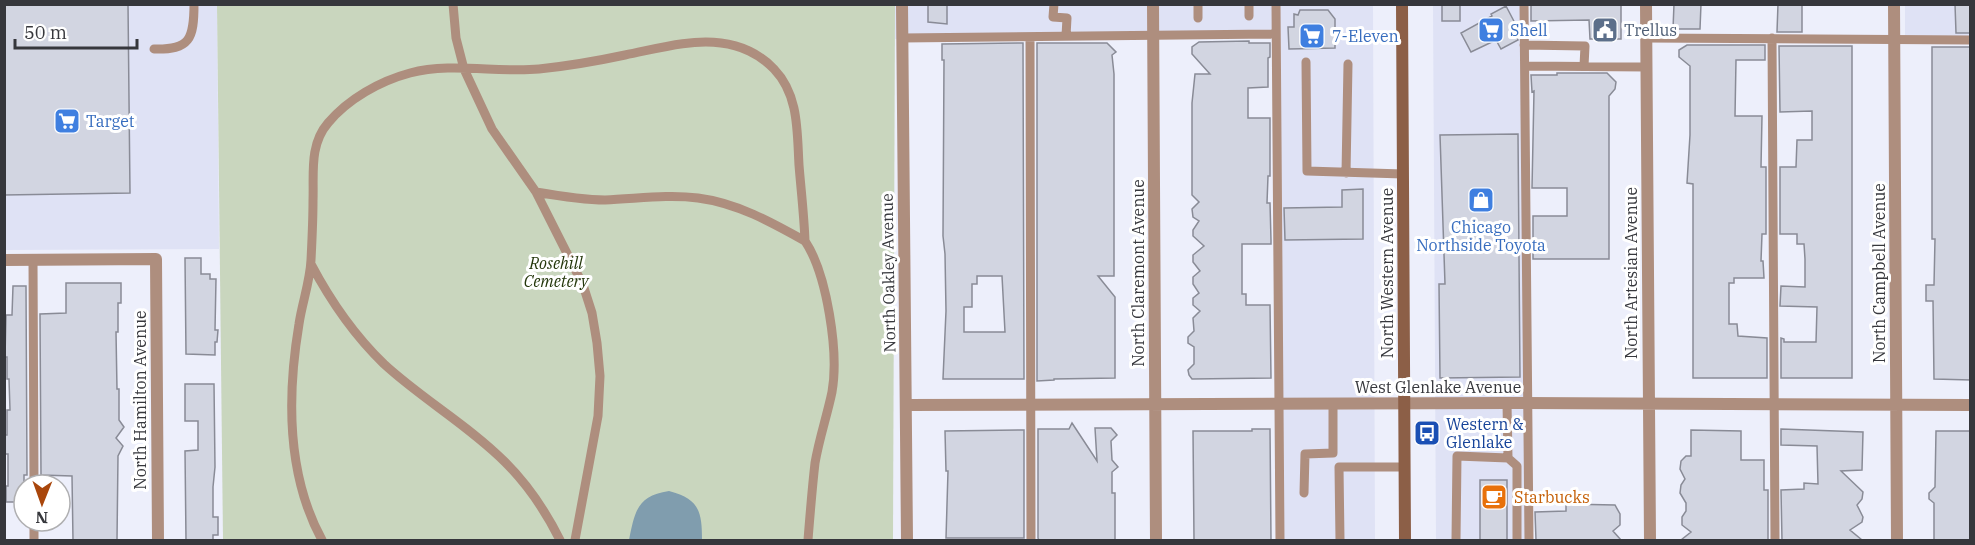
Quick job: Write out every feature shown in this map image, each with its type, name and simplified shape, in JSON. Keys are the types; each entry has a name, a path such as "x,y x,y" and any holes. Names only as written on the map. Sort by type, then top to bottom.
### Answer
{"main road":[{"name":"North Western Avenue","path":"1402,4 1405,540"}],"street":[{"name":"North Oakley Avenue","path":"902,4 907,540"},
{"name":"North Claremont Avenue","path":"1153,4 1156,540"},
{"name":"North Artesian Avenue","path":"1646,4 1650,540"},
{"name":"North Campbell Avenue","path":"1894,4 1898,540"},
{"path":"4,260 33,260"},
{"name":"North Hamilton Avenue","path":"33,260 156,260 158,540"},
{"name":"West Glenlake Avenue","path":"906,405 1507,403 1971,405"}],"lane":[{"path":"154,49 170,50 188,41 194,22 194,4"},
{"path":"453,4 456,38 464,69 492,129 536,192 583,285 592,313 600,376 598,416 575,540"},
{"path":"1054,4 1053,17 1067,18 1066,36"},
{"path":"1198,4 1198,18"},
{"path":"1249,4 1249,16"},
{"path":"1276,4 1280,540"},
{"path":"1524,4 1529,540"},
{"path":"902,38 1276,34"},
{"path":"1030,37 1031,540"},
{"path":"1646,38 1971,40"},
{"path":"1772,38 1775,540"},
{"path":"322,540 313,523 301,489 294,452 291,411 294,360 311,264 313,166 317,144 326,125 360,95 385,82 431,69 497,71 537,69 703,42 740,47 758,56 774,69 786,85 794,104 798,127 805,241"},
{"path":"1524,45 1585,46 1584,66"},
{"path":"1306,62 1308,171 1403,174"},
{"path":"1346,173 1348,64"},
{"path":"1525,66 1646,67"},
{"path":"536,192 579,199 603,200 669,196 700,198 732,206 760,217 805,241 814,254 820,276 828,314 833,371 832,391 815,461 808,540"},
{"path":"33,260 34,473"},
{"path":"311,264 336,305 360,337 403,380 474,434 505,462 542,508 560,540"},
{"path":"1507,403 1508,458"},
{"path":"1333,404 1332,453 1339,467 1340,540"},
{"path":"1304,493 1305,454 1332,453"},
{"path":"1456,540 1457,456 1508,458 1517,466 1517,540"},
{"path":"1339,467 1404,468"}],"shaded area":[{"path":"4,5 217,5 219,249 5,250"},
{"path":"895,5 1373,5 1375,540 1277,540 1274,36 895,39"},
{"path":"1433,5 1526,5 1530,540 1436,540"},
{"path":"1905,5 1970,5 1970,40 1905,39"},
{"path":"669,491 693,502 701,521 702,540 629,540 639,506 658,493"}],"green space":[{"name":"Rosehill Cemetery","path":"217,5 895,5 893,540 223,540"}],"building":[{"name":"Target","path":"4,4 128,4 130,193 4,195"},
{"path":"928,4 947,4 947,24 928,22"},
{"path":"1442,4 1460,4 1460,21 1442,21"},
{"name":"Trellus","path":"1531,4 1621,4 1621,39 1590,39 1589,20 1531,21"},
{"path":"1674,4 1701,4 1700,29 1673,29"},
{"path":"1778,4 1802,4 1802,32 1777,32"},
{"path":"1955,4 1971,4 1971,33 1956,33"},
{"name":"Shell","path":"1506,6 1517,27 1513,31 1518,40 1501,49 1496,40 1471,52 1461,33"},
{"name":"7-Eleven","path":"1300,10 1328,10 1335,19 1335,48 1289,49 1288,27 1294,27 1294,14 1298,15"},
{"path":"1249,41 1249,43 1270,43 1268,87 1248,88 1248,118 1270,118 1270,176 1268,176 1267,203 1270,203 1271,244 1242,244 1242,294 1246,294 1246,305 1270,305 1271,378 1192,379 1188,370 1194,364 1194,347 1188,343 1188,337 1194,331 1193,318 1200,311 1193,305 1193,298 1199,293 1193,284 1193,277 1200,271 1193,262 1193,255 1204,246 1193,236 1193,230 1199,221 1193,217 1192,209 1199,202 1192,195 1192,103 1195,74 1210,74 1192,54 1192,47 1199,42"},
{"path":"1023,43 1024,379 943,379 946,311 943,236 944,60 942,60 942,44","holes":["977,276 1002,276 1005,332 964,332 964,307 972,307 972,284 977,284"]},
{"path":"1037,43 1107,43 1116,52 1112,55 1114,74 1114,276 1098,276 1115,297 1115,378 1037,381"},
{"path":"1687,45 1765,45 1765,60 1736,60 1735,116 1762,116 1761,167 1766,167 1766,234 1762,234 1761,261 1763,261 1764,278 1734,278 1734,283 1729,283 1729,324 1737,324 1738,336 1767,338 1767,378 1693,378 1693,184 1687,183 1690,66 1679,57 1679,50"},
{"path":"1779,46 1852,46 1852,378 1781,378 1781,338 1784,342 1816,342 1817,307 1780,306 1781,286 1805,287 1805,259 1804,244 1797,244 1797,234 1780,234 1780,167 1796,167 1797,140 1812,140 1812,111 1780,112"},
{"path":"1932,47 1971,47 1971,380 1934,379 1933,301 1926,301 1926,285 1934,285"},
{"path":"1557,73 1607,73 1616,82 1615,89 1609,96 1609,259 1533,259 1533,216 1567,216 1567,188 1532,188 1534,91 1532,92 1531,75 1557,75"},
{"name":"Chicago Northside Toyota","path":"1518,134 1520,377 1440,378 1439,284 1445,284 1440,135"},
{"path":"1363,189 1363,239 1285,240 1284,208 1342,207 1342,190"},
{"path":"185,258 201,258 201,274 210,274 210,279 216,279 215,330 218,330 215,355 186,354"},
{"path":"66,283 121,283 121,303 118,303 118,332 116,332 117,389 119,389 119,420 124,427 116,438 123,446 118,456 117,540 73,540 72,473 41,473 40,314 66,313"},
{"path":"13,286 26,286 27,473 12,473 12,502 6,502 8,454 4,454 4,435 7,435 7,410 10,410 7,357 5,357 6,315 12,315"},
{"path":"185,384 214,384 213,517 218,517 218,535 213,535 213,540 186,540 185,451 198,450 198,421 185,421"},
{"path":"1072,423 1097,461 1095,428 1111,428 1117,435 1111,441 1112,460 1118,467 1112,472 1112,493 1115,493 1115,540 1039,540 1038,538 1038,429 1069,429"},
{"path":"1252,429 1270,429 1271,540 1194,540 1193,431 1252,431"},
{"path":"1781,429 1863,432 1862,470 1841,471 1863,492 1862,499 1857,505 1863,517 1862,522 1850,530 1862,540 1782,540 1781,490 1804,489 1804,483 1818,484 1817,446 1781,445"},
{"path":"1024,430 1024,538 946,538 948,471 946,471 945,431"},
{"path":"1691,430 1741,431 1741,460 1764,460 1764,490 1768,490 1768,540 1681,540 1691,532 1682,525 1686,503 1680,493 1685,479 1680,469 1681,461 1686,456 1691,456"},
{"path":"1936,431 1971,431 1971,540 1934,540 1934,503 1929,499 1929,493 1935,487"},
{"path":"1480,480 1507,480 1507,540 1480,540"},
{"path":"1566,504 1615,505 1620,514 1620,525 1613,531 1621,540 1536,540 1535,512 1566,511"}],"place":[{"name":"Shell","path":"1491,30"},
{"name":"Trellus","path":"1605,30"},
{"name":"7-Eleven","path":"1312,36"},
{"name":"Target","path":"67,121"},
{"name":"Chicago Northside Toyota","path":"1481,200"},
{"name":"Western & Glenlake","path":"1427,433"},
{"name":"Starbucks","path":"1494,497"}]}
